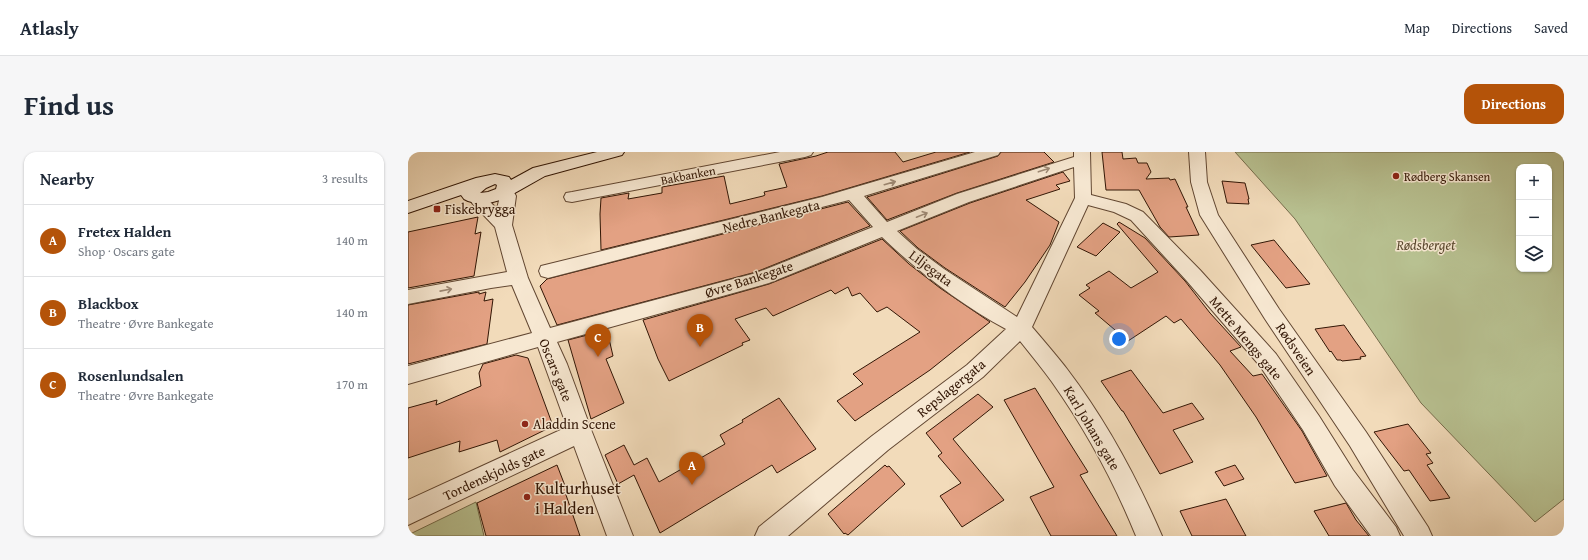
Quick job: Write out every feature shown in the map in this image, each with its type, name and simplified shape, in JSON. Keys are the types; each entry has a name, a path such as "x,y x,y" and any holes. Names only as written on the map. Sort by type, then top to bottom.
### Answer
{"street":[{"path":"408,207 490,190 539,172 616,152"},
{"name":"Bakbanken","path":"572,197 805,152"},
{"name":"Nedre Bankegata","path":"548,271 853,194 992,152"},
{"name":"Rødsveien","path":"1196,152 1199,182 1209,216 1272,314 1358,439 1419,536"},
{"path":"1082,155 1083,198"},
{"name":"Øvre Bankegate","path":"408,375 762,278 886,230 963,198 1082,155"},
{"name":"Oscars gate","path":"490,190 503,225 518,278 556,364 580,432 620,536"},
{"name":"Oscars gate","path":"490,190 508,196 503,225"},
{"name":"Liljegata","path":"853,194 886,230 910,253 937,274 1000,317 1021,328"},
{"name":"Repslagergata","path":"768,536 880,443 975,371 1021,328 1083,198"},
{"name":"Mette Mengs gate","path":"1083,198 1120,208 1137,216 1193,275 1268,360 1311,423 1344,478 1387,536"},
{"path":"408,297 491,281 518,278"},
{"name":"Karl Johans gate","path":"1021,328 1060,376 1102,440 1134,501 1149,536"},
{"name":"Tordenskjolds gate","path":"408,513 580,432"}],"green space":[{"name":"Rødsberget","path":"1235,152 1564,152 1564,499 1535,522 1421,403 1295,219"},
{"path":"476,502 484,536 408,536 408,535"}],"building":[{"path":"828,152 895,152 903,162 936,152 970,152 822,196 601,250 601,198 629,193 628,199 662,193 662,187 724,176 730,204 763,196 765,195 764,192 787,187 779,164"},
{"path":"1001,152 1044,152 1054,162 957,193 887,220 867,197 998,156"},
{"path":"1102,152 1122,152 1123,159 1136,158 1138,163 1147,163 1151,172 1146,179 1175,179 1199,235 1169,237 1160,227 1139,190 1106,190"},
{"path":"1063,172 1070,181 1056,185 1060,189 1026,200 1059,222 1050,245 1025,282 1005,307 945,268 918,248 900,231 970,203"},
{"path":"1222,181 1245,183 1249,204 1227,203"},
{"path":"848,202 870,226 756,272 557,325 540,286 547,279"},
{"path":"478,217 475,234 481,232 474,276 408,288 408,232"},
{"path":"1119,222 1145,238 1185,281 1210,313 1241,347 1230,351 1253,376 1262,374 1302,431 1327,476 1295,483 1256,417 1220,365 1181,319 1174,323 1166,316 1128,341 1095,313 1099,311 1079,295 1090,288 1086,285 1109,271 1131,288 1158,272 1117,224"},
{"path":"1103,223 1120,232 1096,256 1077,247"},
{"path":"882,239 909,264 940,288 990,322 930,370 855,421 837,401 863,384 853,374 920,332 887,307 877,312 860,293 852,296 848,287 835,294 831,290 773,316 766,308 735,319 750,340 742,343 743,345 669,381 658,359 643,320 769,284"},
{"path":"1274,240 1310,284 1286,288 1251,245"},
{"path":"479,292 479,294 486,292 484,301 493,299 487,344 408,364 408,305"},
{"path":"1344,325 1366,356 1360,357 1361,359 1342,361 1337,360 1315,329"},
{"path":"607,330 613,356 606,359 624,403 591,419 568,340"},
{"path":"516,355 528,358 553,426 500,452 497,440 459,452 460,441 408,458 408,408 437,400 436,405 481,386 479,373 483,364"},
{"path":"1131,370 1163,413 1192,403 1204,419 1173,430 1193,462 1160,474 1123,411 1101,381"},
{"path":"1035,388 1088,472 1080,475 1117,536 1051,536 1030,497 1054,487 1004,400"},
{"path":"978,394 993,407 953,439 1004,500 962,527 940,496 961,483 938,456 942,453 926,433"},
{"path":"779,398 816,449 777,473 772,465 660,533 634,475 618,484 605,455 624,445 634,465 647,458 659,482 725,444 720,435 743,422 742,420"},
{"path":"1408,424 1431,453 1426,454 1433,463 1427,465 1450,498 1430,501 1409,470 1404,471 1374,432"},
{"name":"Kulturhuset i Halden","path":"557,465 567,491 565,492 580,536 486,536 477,503"},
{"path":"885,465 887,467 889,466 905,484 848,535 845,533 844,534 828,514"},
{"path":"1235,465 1244,479 1224,486 1215,472"},
{"path":"1226,499 1246,536 1192,536 1180,511"},
{"path":"1346,503 1356,520 1369,536 1329,536 1314,511"}],"place":[{"name":"Rødberg Skansen","path":"1396,176"},
{"name":"Fiskebrygga","path":"437,209"},
{"name":"Blackbox","path":"700,347"},
{"name":"Rosenlundsalen","path":"598,357"},
{"name":"Aladdin Scene","path":"525,424"},
{"name":"Fretex Halden","path":"692,485"},
{"name":"Kulturhuset i Halden","path":"527,497"}]}
